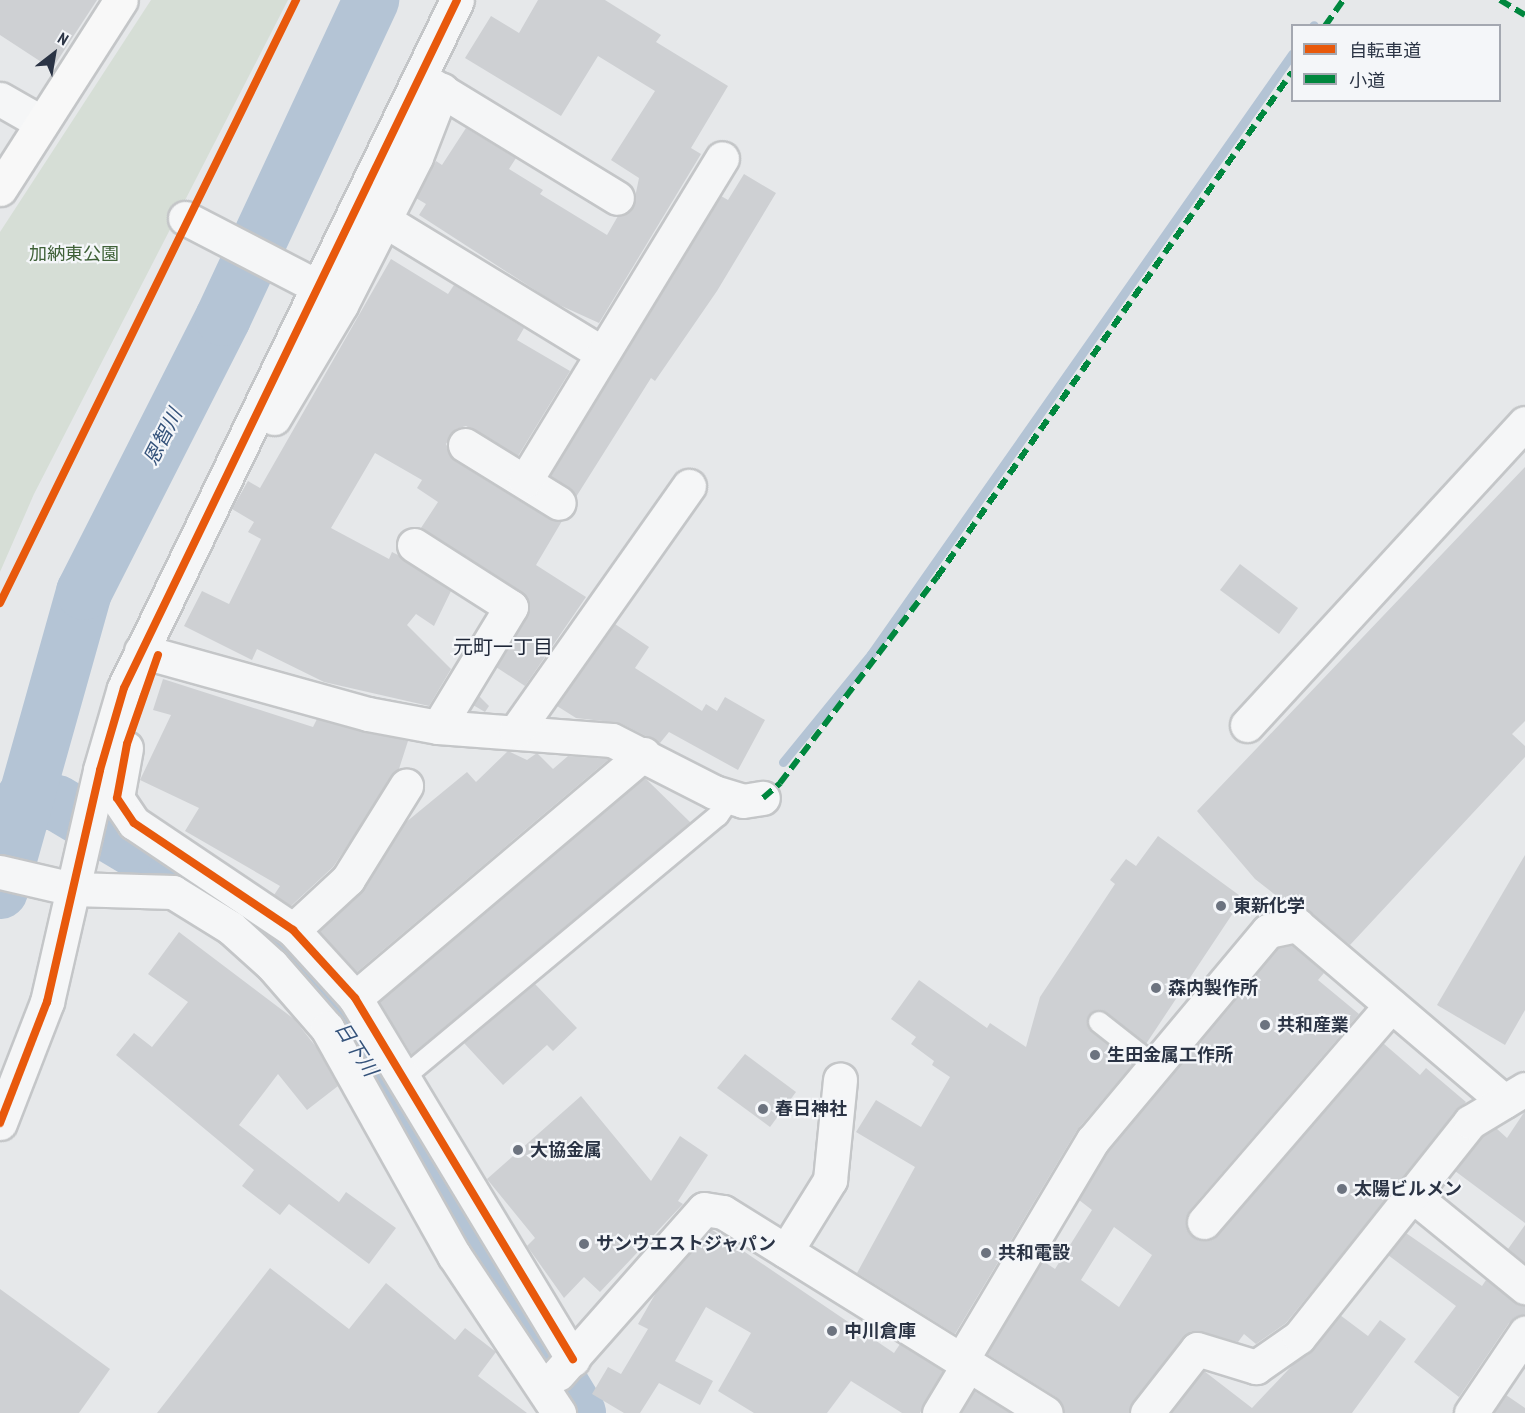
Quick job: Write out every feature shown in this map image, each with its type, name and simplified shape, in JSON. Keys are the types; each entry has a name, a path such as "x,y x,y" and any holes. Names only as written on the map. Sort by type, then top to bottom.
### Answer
{"street":[{"path":"0,189 121,0"},
{"path":"199,529 244,468 384,220 457,0"},
{"path":"431,83 617,198"},
{"path":"431,83 316,286 199,529 149,653 127,744 117,798 134,823 293,930 356,998 403,1078 558,1382"},
{"path":"0,99 42,123"},
{"path":"525,482 600,352 722,158"},
{"path":"184,218 316,286"},
{"path":"384,220 600,352"},
{"path":"1247,725 1525,423"},
{"path":"465,445 559,502"},
{"path":"516,731 689,486"},
{"path":"414,545 512,607 438,727"},
{"path":"149,653 368,714 438,727 516,731 612,740 747,797"},
{"path":"0,1123 47,1002 60,886 87,822 124,688 149,653"},
{"path":"356,998 644,754"},
{"path":"293,930 348,879 406,786"},
{"path":"0,873 60,886 173,892 231,928 272,965 327,1028 454,1255 558,1382"},
{"path":"939,1413 965,1363 1093,1140 1268,931 1297,925 1391,1005 1515,1095 1470,1122 1299,1337 1256,1367 1197,1349 1147,1413"},
{"path":"1204,1222 1391,1005"},
{"path":"786,1251 830,1180 840,1079"},
{"path":"1412,1195 1525,1287"},
{"path":"558,1382 704,1209 723,1212 1046,1413"},
{"path":"1471,1413 1525,1332"}],"lane":[{"path":"403,1078 717,816 747,797"},
{"path":"1099,1022 1155,1066"}],"green space":[{"name":"加納東公園","path":"151,0 288,0 34,494 0,572 0,232"}],"building":[{"path":"0,0 97,0 52,69 0,35"},
{"path":"538,0 605,0 661,35 656,42 728,86 691,148 701,154 599,323 555,303 419,215 426,204 416,198 429,173 436,161 442,165 466,128 516,158 509,169 543,190 540,194 607,235 618,216 633,207 639,178 611,160 655,91 598,56 561,116 465,58 491,16 519,33"},
{"path":"744,174 776,193 717,291 655,381 651,378 576,497 550,476 721,196 728,200"},
{"path":"391,259 448,294 454,285 524,328 517,340 570,371 518,456 466,426 456,429 446,444 455,461 549,519 562,521 536,565 586,597 525,686 496,667 527,617 528,599 421,528 438,502 417,488 422,480 375,453 331,528 389,559 392,552 398,555 451,591 434,626 416,614 407,625 451,669 429,706 324,682 257,649 252,660 184,626 202,591 229,604 261,539 248,532 254,522 232,509 248,481 260,488"},
{"path":"1525,467 1525,721 1512,734 1525,746 1525,757 1350,945 1309,911 1291,907 1255,879 1197,811"},
{"path":"1240,564 1298,608 1279,634 1220,590"},
{"path":"615,624 649,647 635,668 702,711 706,704 717,711 725,697 765,720 738,770 669,732 660,743 620,723 576,718 557,706"},
{"path":"163,679 313,727 317,719 408,741 399,769 333,867 291,906 274,895 280,886 185,831 199,808 140,780 171,715 153,710"},
{"path":"479,696 489,706 485,712 473,705"},
{"path":"508,751 527,760 537,753 553,769 568,756 609,759 357,972 319,931 364,889 405,823 467,772 476,782"},
{"path":"645,778 691,823 412,1055 379,1002"},
{"path":"1158,836 1243,898 1146,1044 1106,1012 1089,1015 1091,1031 1133,1064 1077,1130 955,1334 857,1273 915,1167 856,1132 876,1100 921,1127 950,1077 932,1065 934,1061 911,1044 916,1037 891,1019 919,980 987,1028 990,1023 1026,1047 1040,997 1115,884 1110,880 1126,859 1136,866"},
{"path":"1525,855 1525,1010 1505,1045 1437,1005"},
{"path":"179,932 294,1019 317,1048 338,1086 307,1110 278,1074 239,1125 339,1202 346,1192 396,1228 369,1264 289,1204 280,1215 242,1186 254,1170 116,1055 134,1033 152,1047 188,1002 148,974"},
{"path":"1292,945 1324,973 1318,980 1359,1014 1190,1210 1186,1219 1191,1236 1201,1240 1218,1234 1383,1043 1420,1075 1426,1068 1466,1102 1286,1323 1256,1344 1244,1334 1238,1342 1191,1331 1129,1413 1065,1413 1056,1397 987,1354 1043,1261 1055,1269 1092,1210 1079,1200 1108,1151 1278,948","holes":["1114,1227 1152,1255 1119,1307 1081,1280"]},
{"path":"535,984 577,1028 553,1051 547,1045 503,1085 464,1043"},
{"path":"745,1054 796,1092 770,1127 717,1088"},
{"path":"581,1096 651,1181 680,1136 708,1155 678,1201 683,1204 600,1292 584,1277 564,1298 527,1246 535,1238 487,1179"},
{"path":"1525,1111 1525,1223 1455,1171 1483,1136 1496,1128 1507,1138"},
{"path":"1525,1225 1525,1263 1508,1249"},
{"path":"711,1229 894,1353 900,1344 943,1371 920,1413 902,1413 851,1381 827,1413 754,1413 718,1391 751,1333 706,1307 675,1361 713,1381 700,1405 659,1383 640,1413 624,1413 592,1394 608,1367 621,1374 648,1329 638,1324 657,1291"},
{"path":"1406,1233 1482,1286 1486,1280 1525,1305 1525,1314 1509,1323 1459,1397 1414,1362 1456,1306 1388,1255"},
{"path":"270,1268 349,1329 386,1283 455,1340 465,1328 496,1352 478,1376 527,1413 157,1413"},
{"path":"0,1289 110,1369 79,1413 0,1413"},
{"path":"1340,1315 1368,1336 1380,1320 1406,1339 1352,1413 1171,1413 1204,1371 1252,1408"},
{"path":"974,1391 1011,1413 961,1413"},
{"path":"1506,1395 1525,1408 1525,1413 1494,1413"}],"waterway":[{"name":"恩智川","path":"0,891 84,592 223,318 371,0"},
{"path":"783,762 871,654 1291,55"},
{"name":"日下川","path":"24,798 57,803 176,874 277,947 348,1033 578,1413"}],"marked path":[{"path":"1326,24 1343,0"},
{"path":"1500,0 1525,15"},
{"path":"763,798 780,783 937,577 1291,73"}],"cycle path":[{"path":"0,603 296,0"},
{"path":"0,1123 47,1002 100,770 124,688 457,0"},
{"path":"158,655 127,744 117,798 134,823 293,930 355,998 573,1359"}],"place":[{"name":"東新化学","path":"1221,906"},
{"name":"森内製作所","path":"1156,988"},
{"name":"共和産業","path":"1265,1025"},
{"name":"生田金属工作所","path":"1095,1055"},
{"name":"春日神社","path":"763,1109"},
{"name":"大協金属","path":"518,1150"},
{"name":"太陽ビルメン","path":"1342,1189"},
{"name":"サンウエストジャパン","path":"584,1244"},
{"name":"共和電設","path":"986,1253"},
{"name":"中川倉庫","path":"832,1331"}],"district":[{"name":"元町一丁目","path":"503,647"}]}
